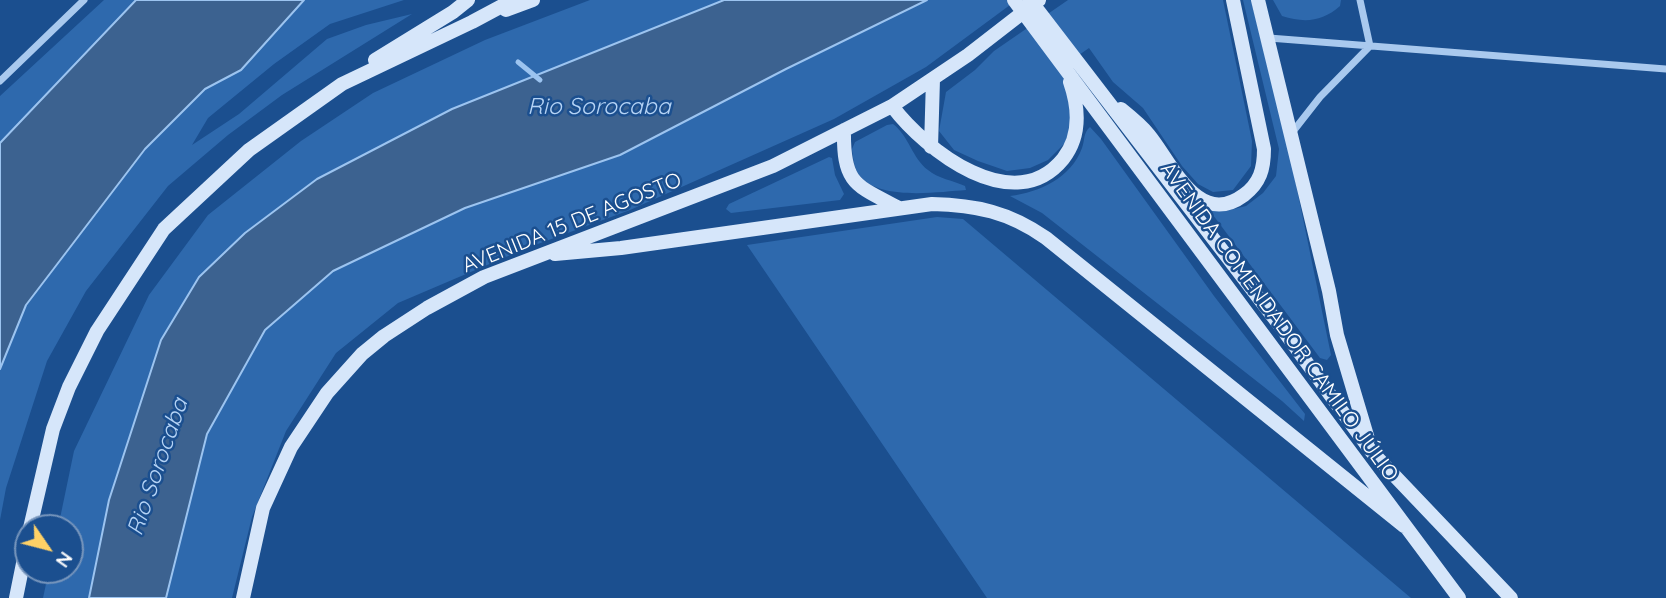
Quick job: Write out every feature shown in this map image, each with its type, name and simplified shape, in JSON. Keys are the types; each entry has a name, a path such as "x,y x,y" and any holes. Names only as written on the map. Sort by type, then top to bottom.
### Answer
{"main road":[{"path":"33,514 53,429 69,387 97,331 164,229 249,150 379,57 468,0"},
{"path":"342,84 513,0"},
{"path":"472,22 533,0"},
{"path":"1014,0 1071,66"},
{"path":"892,106 908,127 931,147 954,164 978,175 1009,181 1042,178 1054,169 1068,152 1077,129 1076,101 1071,66 1030,0"},
{"name":"AVENIDA 15 DE AGOSTO","path":"243,598 263,508 291,447 327,393 362,354 427,308 484,277 773,166 892,106 1039,0"},
{"path":"1100,92 1148,134 1195,196 1206,202 1222,205 1237,200 1258,181 1264,165 1264,149 1233,0"},
{"name":"AVENIDA COMENDADOR CAMILO JÚLIO","path":"1258,0 1329,291 1337,335 1371,451"},
{"name":"AVENIDA COMENDADOR CAMILO JÚLIO","path":"1071,66 1100,92 1278,323 1371,451 1511,598"},
{"name":"AVENIDA COMENDADOR CAMILO JÚLIO","path":"1071,66 1459,598"},
{"path":"931,147 933,79"},
{"path":"844,131 845,164 855,184 900,209"},
{"path":"537,256 621,248 932,204 966,205 1024,222 1404,526"}],"street":[{"path":"0,81 84,0"},
{"path":"1360,0 1370,46"},
{"path":"1269,38 1666,69"},
{"path":"1291,135 1320,97 1370,46"}],"shaded area":[{"path":"104,0 136,0 0,143 0,96"},
{"path":"304,0 404,0 330,24 274,64 208,118 192,145 239,114 327,39 366,25 412,14 282,95 228,135 168,186 86,291 47,361 6,488 0,520 0,369 26,305 145,149 205,89 241,70"},
{"path":"590,0 1007,0 1010,5 926,67 834,119 630,210 527,248 398,303 336,353 286,431 252,517 232,598 43,598 46,584 84,584 84,514 61,514 74,451 149,295 208,215 301,141 373,93 485,40"},
{"path":"1068,0 1223,0 1252,141 1251,166 1233,190 1213,192 1198,184 1182,166 1143,108 1113,82 1089,48 1059,69 1072,94 1072,121 1065,143 1048,160 1030,168 1007,171 954,150 939,131 946,92 975,70 994,51"},
{"path":"1243,0 1251,0 1291,160 1331,355 1327,360 1320,358 1210,211 1226,211 1246,206 1263,193 1276,176 1279,149"},
{"path":"1273,0 1341,0 1340,6 1320,18 1298,20 1282,16"},
{"path":"893,124 928,170 965,186 966,190 894,192 880,189 859,175 852,152 855,142"},
{"path":"1090,127 1305,414 1304,421 1042,213 1010,196 1043,187 1062,175 1077,159"},
{"path":"829,157 832,158 835,175 844,194 840,200 731,213 726,209 729,204"},
{"path":"937,217 963,219 1411,598 987,598 747,245"}],"water":[{"path":"136,0 304,0 241,70 205,89 145,149 26,305 0,369 0,143"},
{"name":"Rio Sorocaba","path":"724,0 927,0 620,155 465,208 333,271 265,330 207,434 166,598 89,598 109,500 161,340 199,277 245,233 317,179 452,109"}],"waterway":[{"path":"518,62 540,80"}]}
